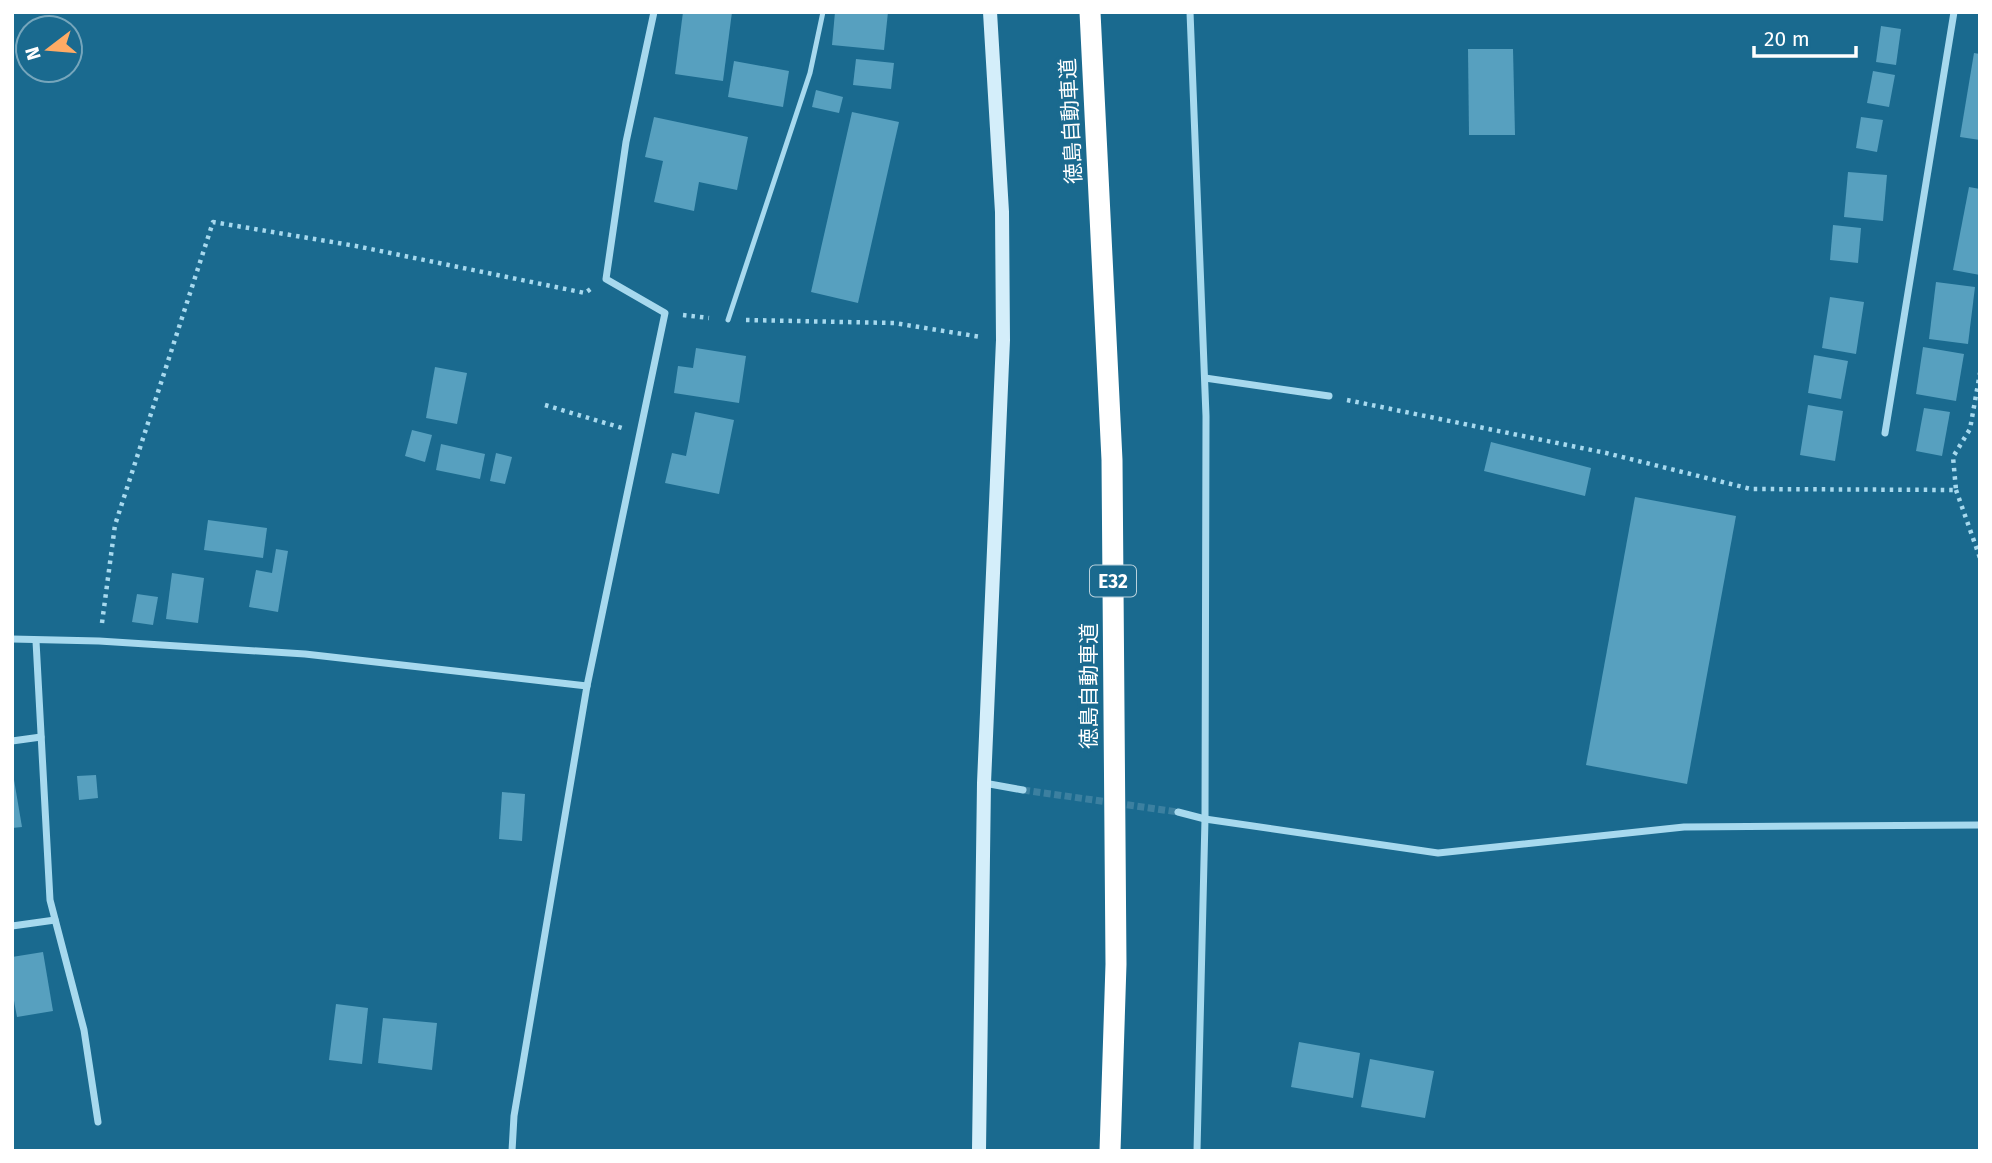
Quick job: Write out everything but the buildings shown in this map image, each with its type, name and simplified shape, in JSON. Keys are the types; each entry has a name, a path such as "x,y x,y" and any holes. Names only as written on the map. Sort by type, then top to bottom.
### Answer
{"highway":[{"name":"徳島自動車道","path":"1090,12 1112,460 1116,964 1110,1151"}],"street":[{"path":"512,1151 514,1116 587,686 666,313 606,279 626,142 654,12"},
{"path":"979,1151 984,783 1003,340 1002,212 990,12"},
{"path":"1190,12 1205,378 1205,819 1198,1151"},
{"path":"1885,433 1954,12"},
{"path":"1205,378 1329,396"},
{"path":"12,639 36,642 99,641 305,654 587,686"},
{"path":"36,642 50,900 84,1030 98,1122"},
{"path":"12,741 41,737"},
{"path":"984,783 1023,790"},
{"path":"1178,812 1205,819 1438,853 1684,827 1980,825"},
{"path":"12,926 55,920"}],"lane":[{"path":"728,320 810,73 823,12"}],"path":[{"path":"99,641 115,525 213,222 356,246 584,293 606,279"},
{"path":"666,313 728,320 894,323 1003,340"},
{"path":"1980,373 1970,429 1953,457 1956,491 1980,558"},
{"path":"1329,396 1606,453 1751,489 1956,491"},
{"path":"545,405 639,433"}],"tunnel":[{"path":"1023,790 1178,812"}]}
